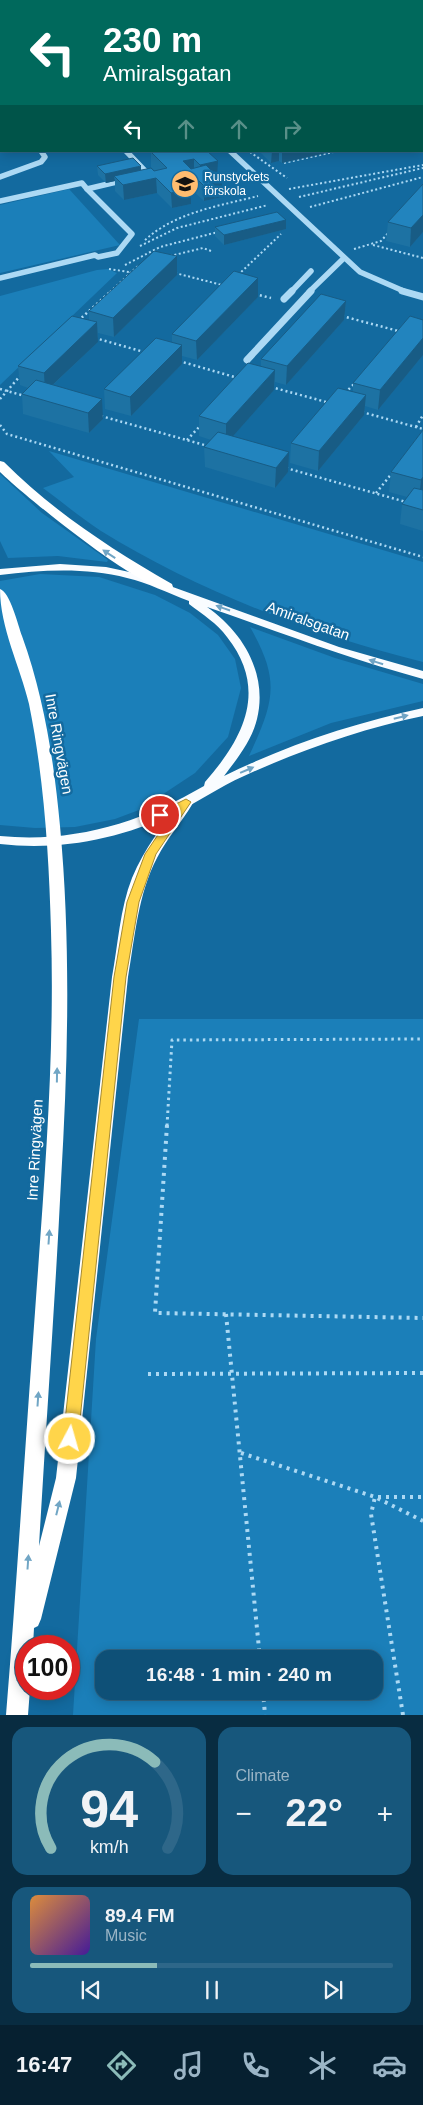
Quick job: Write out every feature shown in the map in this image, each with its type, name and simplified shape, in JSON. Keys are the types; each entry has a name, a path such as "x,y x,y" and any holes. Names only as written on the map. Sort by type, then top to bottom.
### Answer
{"highway":[{"path":"0,465 59,519 110,555 167,587"},
{"name":"Inre Ringvägen","path":"0,593 13,628 39,721 52,814 60,916 56,1133 22,1635"},
{"path":"27,1635 66,1478 120,977 133,902 151,854 186,802"},
{"name":"Inre Ringvägen","path":"16,1715 17,1700"}],"main road":[{"name":"Amiralsgatan","path":"0,572 24,568 74,567 122,573 167,587 182,595 221,623 241,648 252,675 254,704 246,734 229,763 203,791"},
{"name":"Amiralsgatan","path":"182,595 303,638 423,675"},
{"name":"Amiralsgatan","path":"0,840 61,841 113,832 160,815 238,774 327,738 423,712"}],"street":[{"path":"0,176 41,162 45,157 42,152"},
{"path":"127,152 149,175 140,177"},
{"path":"231,152 344,258 374,280 423,297"},
{"path":"87,189 132,179"},
{"path":"0,200 82,184 132,234 117,253 98,258 95,255 0,278"},
{"path":"247,360 297,304 344,258"}],"lane":[{"path":"284,299 312,271"}],"path":[{"path":"246,152 254,153 287,178"},
{"path":"284,163 334,152"},
{"path":"285,189 423,167"},
{"path":"296,198 423,167"},
{"path":"306,208 423,177"},
{"path":"139,246 151,232 175,220 263,194"},
{"path":"169,215 175,220"},
{"path":"339,253 381,241 393,228"},
{"path":"130,272 109,268 132,262 160,247 226,230"},
{"path":"233,280 281,234"},
{"path":"372,245 423,258"},
{"path":"163,258 203,248 211,251"},
{"path":"74,324 130,272 143,265"},
{"path":"219,293 226,286"},
{"path":"394,339 406,325"},
{"path":"94,338 146,352"},
{"path":"174,360 244,379"},
{"path":"0,399 25,371"},
{"path":"342,397 355,382"},
{"path":"270,386 335,404"},
{"path":"0,388 32,398"},
{"path":"353,409 423,429"},
{"path":"94,414 214,448"},
{"path":"416,427 423,415"},
{"path":"187,440 206,420"},
{"path":"0,425 7,434 423,558"},
{"path":"280,466 414,504"},
{"path":"376,494 394,472"},
{"path":"423,1039 172,1040 155,1312 423,1318"},
{"path":"226,1314 259,1650"},
{"path":"148,1374 423,1373"},
{"path":"241,1453 375,1496 423,1521"},
{"path":"375,1496 423,1497"},
{"path":"375,1496 371,1514 403,1715"},
{"path":"264,1700 265,1715"}],"shaded area":[{"path":"69,189 120,245 0,273 0,205"},
{"path":"108,269 117,273 0,385 0,296 97,270"},
{"path":"49,451 423,562 423,662 340,639 298,625 217,592 138,553 101,531 43,488 74,477"},
{"path":"0,474 42,513 108,560 107,562 58,556 8,558 0,541"},
{"path":"40,574 99,577 155,595 190,613 218,635 235,659 241,688 228,737 195,773 139,810 115,819 75,827 35,828 0,825 0,581"},
{"path":"250,627 335,658 423,684 423,701 331,723 249,756 264,721 270,692 270,677 266,662"},
{"path":"139,1019 423,1019 423,1715 73,1715 74,1700 80,1700 80,1635 78,1635 96,1339"}],"building":[{"path":"151,152 208,152 218,161 200,165 194,159 183,161 191,169 206,165 222,181 204,186 191,173 178,176 190,189 171,193 156,178 123,185 114,176 151,168 154,171 167,168"},
{"path":"133,158 141,166 105,174 97,166"},
{"path":"423,184 423,215 411,228 388,222"},
{"path":"277,212 286,220 224,235 215,227"},
{"path":"154,251 177,256 113,318 89,311"},
{"path":"234,271 258,278 196,341 172,334"},
{"path":"321,294 346,301 287,366 261,359"},
{"path":"72,316 97,322 44,373 18,366"},
{"path":"410,316 423,320 423,338 380,390 353,383"},
{"path":"156,338 182,345 130,397 104,389"},
{"path":"248,363 275,370 226,424 199,416"},
{"path":"36,380 102,399 88,413 22,394"},
{"path":"338,388 366,395 319,451 291,443"},
{"path":"423,430 423,477 421,480 391,472"},
{"path":"218,432 289,452 276,468 204,447"},
{"path":"414,488 423,490 423,510 402,504"}],"place":[{"name":"Runstyckets förskola","path":"185,184"}],"route":[{"path":"70,1439 106,1122 120,977 133,902 151,854 186,802 160,815"}]}
